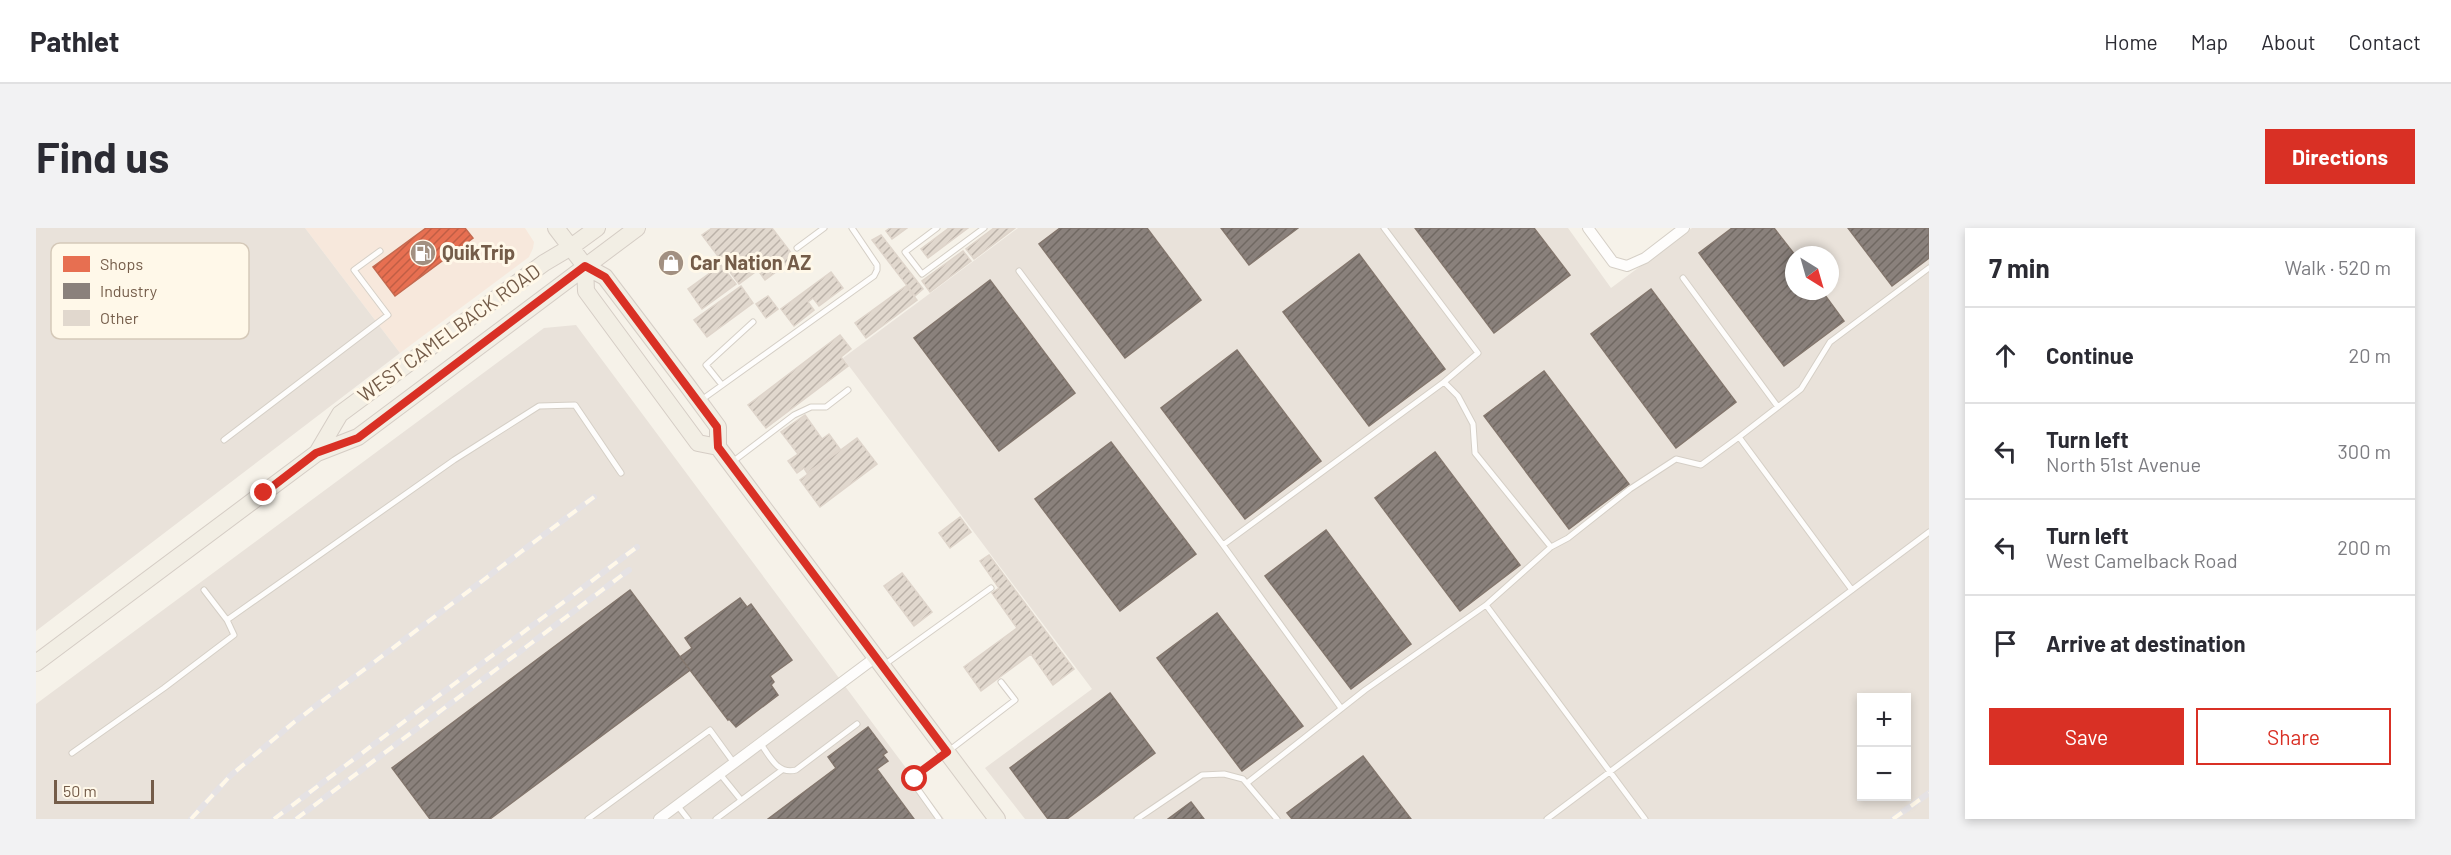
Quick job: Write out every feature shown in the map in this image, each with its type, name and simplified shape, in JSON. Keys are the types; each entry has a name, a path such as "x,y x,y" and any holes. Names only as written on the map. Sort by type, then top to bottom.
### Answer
{"main road":[{"path":"556,228 585,266 605,277 699,402 717,427 718,447 730,464 997,819"},
{"name":"WEST CAMELBACK ROAD","path":"316,453 340,414 544,263 571,248 597,228"},
{"name":"WEST CAMELBACK ROAD","path":"36,663 316,453 358,438 637,228"},
{"path":"585,266 586,291 592,300 698,443 718,447"}],"street":[{"path":"1588,228 1613,262 1627,266 1645,258 1684,228"},
{"path":"659,819 760,743 879,661"}],"lane":[{"path":"797,248 824,228"},
{"path":"699,402 874,276 878,270 877,265 852,228"},
{"path":"937,228 905,252 922,274 984,228"},
{"path":"1223,545 1444,382 1478,353 1384,228"},
{"path":"224,440 388,315 354,270 380,251"},
{"path":"1247,783 1341,708 1486,605 1551,547 1568,538 1630,489 1676,459 1701,465 1739,437 1801,389 1830,342 1929,267"},
{"path":"1019,271 1341,708"},
{"path":"1683,278 1778,407"},
{"path":"722,385 706,365 753,322"},
{"path":"1444,382 1458,396 1473,424 1475,453 1551,547"},
{"path":"730,464 794,415 811,407 826,407 848,390"},
{"path":"227,620 454,460 539,406 575,405 621,473"},
{"path":"1739,437 1852,590"},
{"path":"1546,819 1929,532"},
{"path":"879,661 991,588"},
{"path":"72,753 234,635 227,620 204,590"},
{"path":"1486,605 1645,819"},
{"path":"939,819 917,788 915,779 920,772 1015,700 1001,682"},
{"path":"760,743 782,770 789,772 796,770 857,724"},
{"path":"588,819 710,730 734,763"},
{"path":"716,819 782,770"},
{"path":"720,774 741,800"},
{"path":"1137,819 1202,775 1224,774 1243,778 1277,819"},
{"path":"677,805 688,819"}],"shaded area":[{"path":"36,228 305,228 400,353 36,631"},
{"path":"305,228 525,228 534,242 529,257 400,353"},
{"path":"1018,228 1568,228 1611,288 1692,228 1929,228 1929,819 1025,819 985,768 1092,689 843,358"},
{"path":"576,325 944,819 36,819 36,704 544,328"}],"building: Shops":[{"name":"QuikTrip","path":"426,228 465,228 473,238 395,296 373,267"}],"building: Industry":[{"path":"1060,228 1147,228 1201,300 1125,358 1039,244"},
{"path":"1221,228 1298,228 1249,265"},
{"path":"1415,228 1534,228 1570,275 1494,333"},
{"path":"1732,228 1774,228 1788,246 1785,246 1785,300 1829,300 1844,321 1784,366 1699,253"},
{"path":"1848,228 1929,228 1929,258 1892,286"},
{"path":"1359,254 1445,369 1369,426 1283,312"},
{"path":"990,280 1075,393 999,451 914,338"},
{"path":"1651,289 1736,402 1676,448 1591,334"},
{"path":"1237,350 1321,461 1245,519 1161,408"},
{"path":"1544,371 1629,484 1569,529 1484,416"},
{"path":"1111,442 1196,554 1120,611 1035,499"},
{"path":"1435,452 1520,565 1460,611 1375,498"},
{"path":"1326,530 1411,644 1351,689 1265,576"},
{"path":"630,590 690,670 490,819 430,819 392,768"},
{"path":"740,598 747,607 751,604 792,660 770,676 774,682 771,685 778,695 736,727 728,720 680,657 692,648 685,638"},
{"path":"1217,613 1303,726 1242,771 1157,658"},
{"path":"1110,693 1155,753 1067,819 1048,819 1010,768"},
{"path":"868,727 887,752 883,755 888,761 877,769 914,819 768,819 836,768 828,757"},
{"path":"1363,756 1411,819 1292,819 1287,813"},
{"path":"1191,802 1204,819 1168,819"}],"building: Other":[{"path":"712,228 772,228 795,258 765,280 758,270 739,284 702,235"},
{"path":"890,228 907,228 892,239 886,231"},
{"path":"949,228 968,228 928,258 921,249"},
{"path":"994,228 1015,228 974,259 966,249"},
{"path":"881,235 923,289 915,296 872,240"},
{"path":"963,251 971,261 930,292 922,281"},
{"path":"721,265 736,284 702,309 688,289"},
{"path":"831,272 843,288 819,306 813,298 808,302 814,310 794,326 781,309"},
{"path":"741,286 753,303 707,337 694,320"},
{"path":"906,286 917,300 866,338 855,323"},
{"path":"768,296 778,309 766,318 756,304"},
{"path":"840,335 851,349 841,357 848,366 766,428 748,405"},
{"path":"805,415 822,439 829,434 840,449 807,473 804,468 797,473 788,461 798,454 781,432"},
{"path":"857,438 877,464 820,507 800,480"},
{"path":"960,517 971,532 950,548 939,533"},
{"path":"989,555 1074,669 1053,685 1031,654 981,691 964,667 1017,628 992,593 999,588 980,561"},
{"path":"902,573 932,612 914,626 884,586"}],"railway":[{"path":"191,819 230,776 293,723 594,497"},
{"path":"274,819 637,547"},
{"path":"296,819 629,570"},
{"path":"1893,819 1929,793"}],"place":[{"name":"QuikTrip","path":"423,253"},
{"name":"Car Nation AZ","path":"671,263"}],"route":[{"path":"264,493 316,453 358,438 585,266 605,277 687,385 717,427 718,447 947,752 920,772 915,779"}]}
